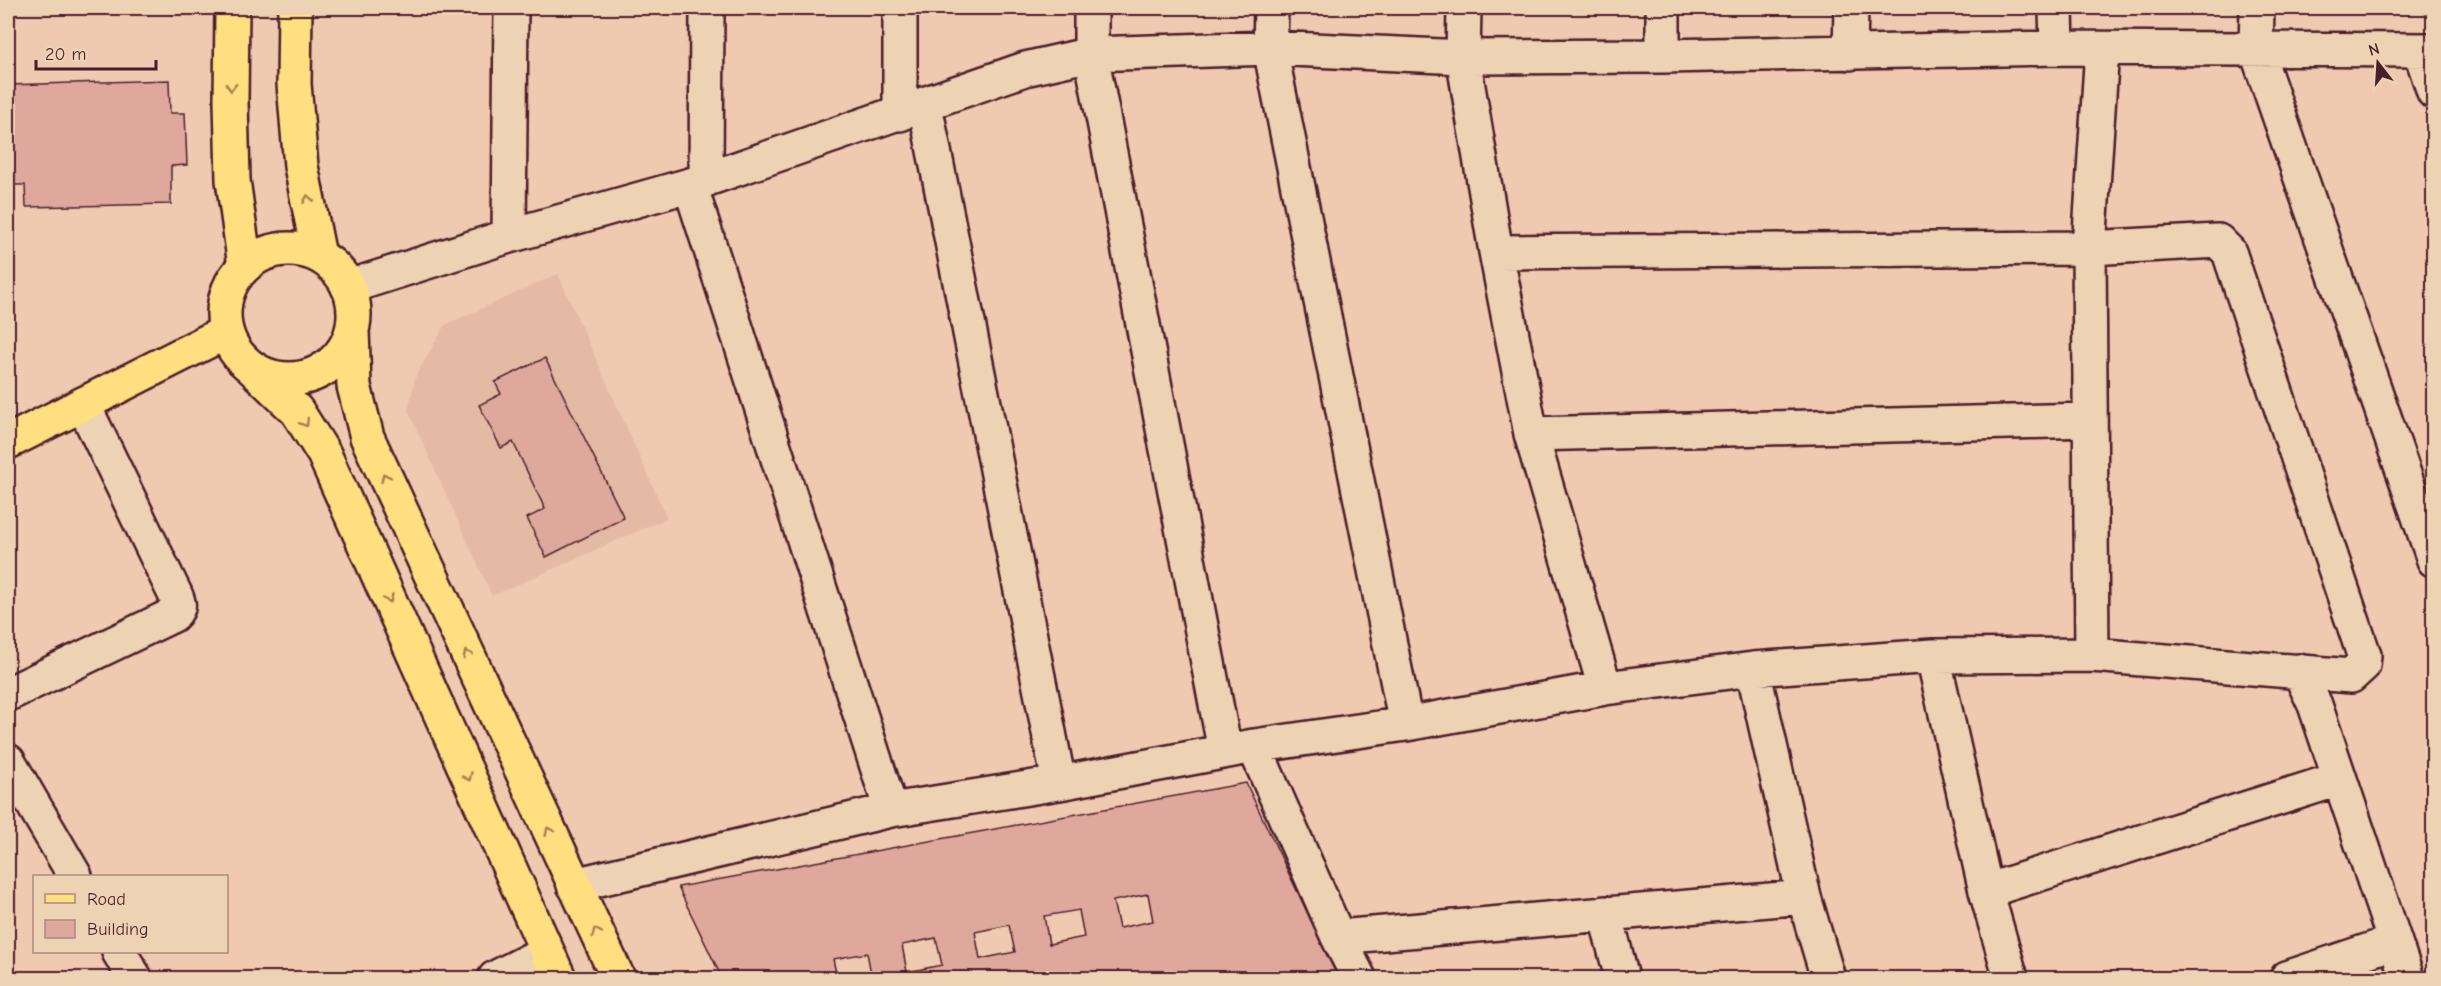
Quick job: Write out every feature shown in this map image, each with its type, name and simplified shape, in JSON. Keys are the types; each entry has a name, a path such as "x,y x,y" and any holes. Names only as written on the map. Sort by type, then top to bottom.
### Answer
{"main road":[{"path":"232,8 233,180 245,266"},
{"path":"295,8 294,84 300,154 319,256"},
{"path":"553,965 324,454 297,411 235,351 226,332 224,314 226,296 233,280 245,266 261,255 281,250 300,250 319,256 336,269 348,287 354,308 352,330 354,386 367,437 618,978"},
{"path":"250,366 268,376 289,379 310,376 329,365 343,350 352,330"},
{"path":"8,442 226,332"}],"street":[{"path":"509,236 511,8"},
{"path":"707,8 698,183 891,810"},
{"path":"900,8 912,109 1059,783"},
{"path":"1091,8 1091,54 1239,748 1359,978"},
{"path":"1271,8 1270,48 1406,724"},
{"path":"1464,8 1463,57 1496,252 1531,434 1605,688"},
{"path":"1663,8 1663,56"},
{"path":"1850,53 1851,8"},
{"path":"2055,8 2057,48"},
{"path":"2257,8 2256,49 2433,560"},
{"path":"348,287 509,236 698,183 1025,69 1091,54 1270,48 1463,57 1663,56 2057,48 2427,50 2433,92"},
{"path":"2092,655 2089,248 2102,49"},
{"path":"574,885 891,810 1059,783 1239,748 1406,724 1605,688 1753,669 1933,656 2092,655 2351,676 2363,665 2364,655 2229,252 2218,240 2089,248 1496,252"},
{"path":"8,694 173,615 178,610 179,603 175,594 83,404"},
{"path":"1531,434 2090,420"},
{"path":"1933,656 1986,891 2011,978"},
{"path":"1753,669 1804,897 1828,978"},
{"path":"2299,671 2315,705 2407,978"},
{"path":"8,761 74,875"},
{"path":"1986,891 2339,779"},
{"path":"1338,936 1804,897"},
{"path":"1605,913 1622,978"},
{"path":"2287,978 2394,942"},
{"path":"120,953 135,978"},
{"path":"495,978 553,965"}],"shaded area":[{"path":"558,274 667,518 492,596 408,410 416,375 445,325"}],"building":[{"path":"169,80 170,113 185,113 187,165 171,166 171,204 26,207 25,185 10,185 8,85"},
{"path":"545,358 624,518 546,557 527,518 545,509 513,442 501,448 479,405 501,394 495,382"},
{"path":"1246,783 1336,973 1312,978 872,978 867,953 833,959 837,978 722,978 678,887","holes":["1148,894 1153,921 1119,928 1113,901","1079,910 1084,937 1049,944 1044,916","1009,925 1015,952 980,959 975,932","936,938 942,965 907,972 902,945"]}]}
